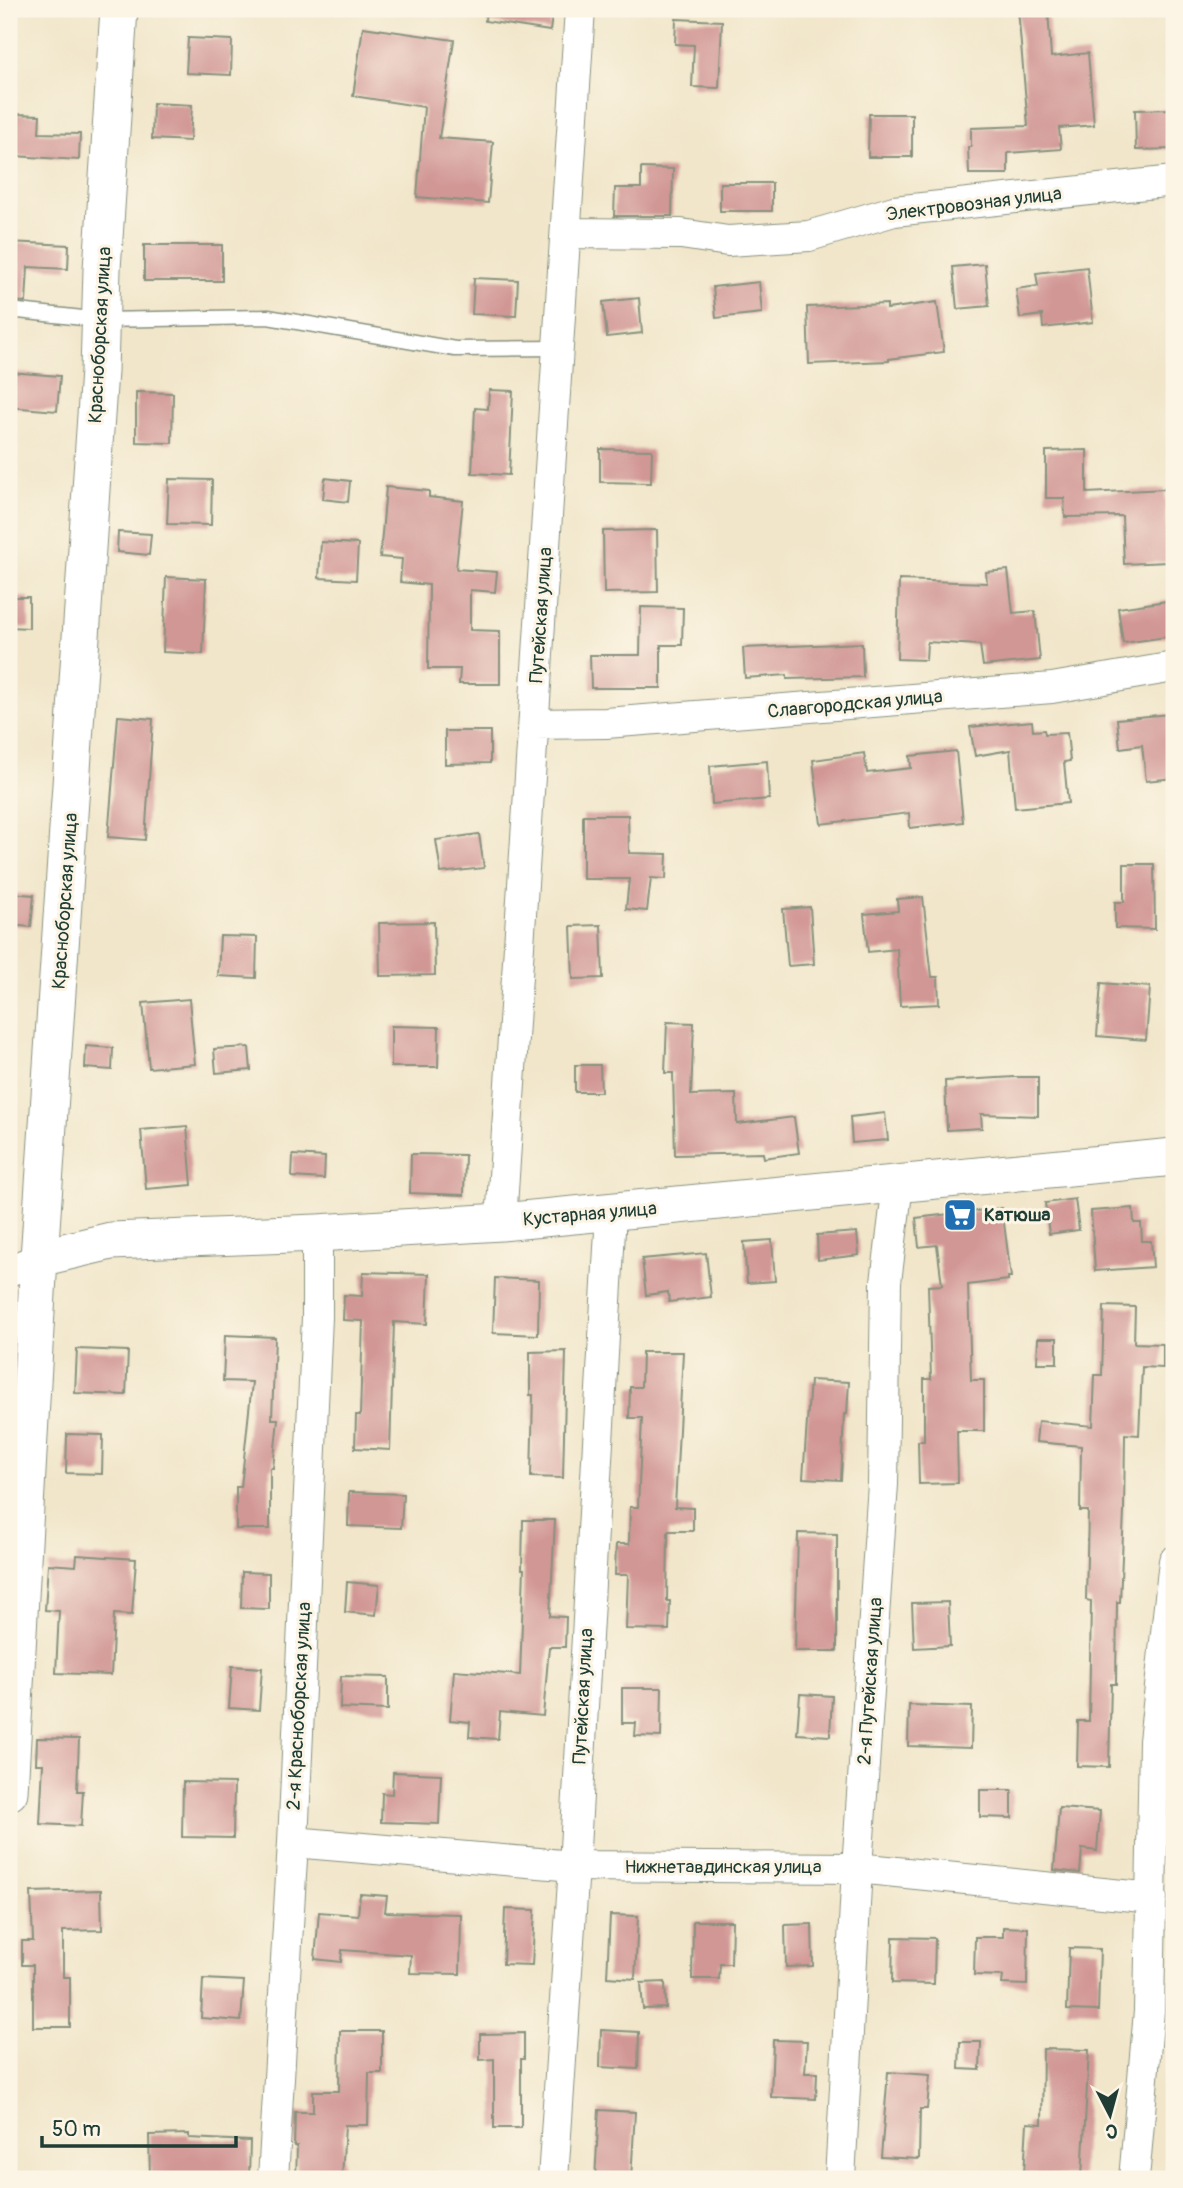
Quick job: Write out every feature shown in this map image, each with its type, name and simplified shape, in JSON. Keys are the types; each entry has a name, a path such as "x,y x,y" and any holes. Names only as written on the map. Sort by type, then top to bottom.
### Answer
{"street":[{"name":"Красноборская улица","path":"9,1793 24,1264 101,320 119,9"},
{"name":"Путейская улица","path":"501,1222 580,9"},
{"name":"Электровозная улица","path":"567,233 681,234 728,241 809,236 894,211 1174,181"},
{"name":"Славгородская улица","path":"534,724 606,723 1038,690 1174,667"},
{"path":"1174,1144 1174,1163"},
{"name":"Кустарная улица","path":"24,1264 111,1241 501,1222 1174,1157"},
{"name":"2-я Путейская улица","path":"840,2179 857,1868 883,1484 886,1282 898,1184"},
{"name":"Путейская улица","path":"553,2179 574,1866 611,1213"},
{"name":"2-я Красноборская улица","path":"273,2179 293,1842 317,1317 317,1233"},
{"path":"1134,2179 1150,2011 1154,1741 1174,1561"},
{"name":"Нижнетавдинская улица","path":"293,1842 574,1866 857,1868 1152,1898"}],"lane":[{"path":"9,310 101,320 268,317 455,349 559,348"}],"building":[{"path":"486,9 553,9 550,31 485,21"},
{"path":"1018,9 1048,9 1051,57 1088,53 1094,125 1059,128 1061,149 1008,153 1008,174 969,174 968,147 971,147 971,128 1028,126"},
{"path":"676,19 722,21 719,88 692,87 694,45 675,44"},
{"path":"363,27 454,40 439,138 493,142 488,203 417,197 424,107 353,96"},
{"path":"188,38 232,40 231,75 186,73"},
{"path":"153,103 192,105 190,141 152,139"},
{"path":"1174,109 1174,149 1136,150 1135,110"},
{"path":"16,114 40,115 39,133 80,134 79,160 14,156"},
{"path":"869,114 912,114 912,157 868,157"},
{"path":"641,168 673,169 672,216 614,216 615,188 641,188"},
{"path":"720,183 772,183 772,211 720,211"},
{"path":"9,242 69,245 68,269 28,267 26,302 9,301"},
{"path":"144,245 222,245 222,281 144,281"},
{"path":"985,264 989,306 957,309 953,267"},
{"path":"1087,267 1093,322 1043,328 1042,315 1020,318 1016,289 1038,286 1036,273"},
{"path":"474,278 518,280 516,316 472,314"},
{"path":"759,282 762,313 716,318 713,287"},
{"path":"639,298 642,333 607,337 603,302"},
{"path":"937,302 944,352 889,361 809,364 807,307 887,304 887,309"},
{"path":"9,372 60,376 57,411 9,407"},
{"path":"489,390 513,391 509,475 472,473 475,408 488,409"},
{"path":"136,392 173,393 172,443 136,442"},
{"path":"600,449 652,450 651,483 600,482"},
{"path":"1087,450 1087,493 1165,489 1168,562 1124,564 1122,516 1065,517 1064,498 1046,498 1046,451"},
{"path":"325,478 350,481 348,502 323,499"},
{"path":"169,479 212,480 211,525 167,524"},
{"path":"386,487 429,491 429,497 463,501 456,569 497,572 495,592 470,590 470,630 500,631 500,684 459,684 460,669 428,669 429,585 400,582 402,559 380,557"},
{"path":"657,530 658,592 604,593 603,531"},
{"path":"118,532 151,534 149,555 117,552"},
{"path":"321,542 358,544 356,580 319,578"},
{"path":"1008,570 1013,613 1035,611 1040,660 983,666 980,645 927,642 926,660 897,659 899,580 987,583 986,572"},
{"path":"166,577 206,579 203,654 163,652"},
{"path":"9,597 29,597 29,628 9,627"},
{"path":"1174,600 1174,636 1123,643 1118,608"},
{"path":"641,607 683,608 682,645 661,645 661,688 591,688 590,655 640,655"},
{"path":"862,643 863,677 787,679 787,675 745,678 743,648"},
{"path":"1169,714 1174,778 1146,781 1142,745 1120,748 1117,719"},
{"path":"118,716 153,719 145,840 108,837"},
{"path":"1032,721 1033,731 1044,730 1045,734 1067,733 1070,761 1064,762 1068,803 1015,808 1010,750 975,756 970,727"},
{"path":"445,731 490,731 490,763 445,764"},
{"path":"956,751 963,822 910,828 909,813 821,824 813,760 864,753 867,773 911,768 910,756"},
{"path":"767,761 769,799 712,804 710,766"},
{"path":"583,815 628,815 629,853 667,854 666,879 651,878 647,911 626,909 629,879 583,879"},
{"path":"479,834 484,868 441,873 436,840"},
{"path":"1124,864 1154,864 1155,929 1115,928 1115,902 1124,902"},
{"path":"9,893 34,895 31,927 9,925"},
{"path":"923,897 932,977 938,977 939,1004 900,1006 897,949 868,952 864,914 898,911 897,899"},
{"path":"810,907 814,964 788,966 783,909"},
{"path":"434,922 435,975 380,976 379,923"},
{"path":"601,925 603,978 573,979 571,926"},
{"path":"220,936 257,937 256,978 218,976"},
{"path":"1101,983 1150,987 1146,1040 1097,1036"},
{"path":"189,999 195,1064 149,1068 143,1003"},
{"path":"667,1022 694,1023 691,1095 736,1094 737,1124 794,1117 799,1153 764,1158 763,1153 675,1155 673,1073 665,1073"},
{"path":"391,1026 439,1027 438,1067 391,1067"},
{"path":"86,1046 113,1048 112,1070 85,1068"},
{"path":"249,1047 251,1070 216,1073 214,1049"},
{"path":"575,1065 600,1065 601,1092 575,1092"},
{"path":"1038,1077 1038,1116 981,1114 982,1128 947,1130 945,1081"},
{"path":"885,1113 888,1140 852,1143 850,1117"},
{"path":"187,1126 192,1185 146,1189 141,1130"},
{"path":"411,1154 465,1155 464,1195 410,1193"},
{"path":"293,1155 325,1157 324,1179 292,1177"},
{"path":"1075,1199 1079,1230 1049,1234 1045,1203"},
{"path":"1002,1208 1011,1277 1008,1277 1008,1280 968,1285 971,1380 984,1380 984,1431 957,1431 958,1483 919,1484 918,1441 924,1441 924,1379 931,1379 928,1286 942,1285 937,1245 919,1247 916,1218"},
{"path":"1133,1208 1134,1223 1141,1223 1142,1241 1151,1241 1153,1267 1095,1271 1091,1211"},
{"path":"857,1232 859,1255 818,1260 817,1235"},
{"path":"772,1240 775,1281 747,1283 744,1242"},
{"path":"706,1253 711,1297 669,1302 668,1292 646,1295 642,1259"},
{"path":"363,1272 429,1274 427,1324 394,1322 390,1450 355,1448 356,1415 360,1415 363,1321 343,1320 344,1295 362,1296"},
{"path":"495,1278 539,1280 538,1335 493,1333"},
{"path":"1104,1306 1135,1307 1134,1343 1163,1344 1163,1368 1142,1367 1139,1435 1125,1434 1120,1602 1117,1602 1116,1684 1111,1684 1109,1767 1077,1766 1078,1721 1089,1721 1091,1601 1086,1600 1088,1511 1080,1511 1081,1446 1036,1442 1038,1421 1093,1426 1095,1375 1102,1375"},
{"path":"225,1335 275,1337 272,1419 278,1419 273,1468 270,1468 270,1529 236,1529 236,1487 241,1487 252,1382 223,1381"},
{"path":"1038,1338 1057,1338 1057,1363 1037,1363"},
{"path":"77,1349 128,1351 126,1395 75,1393"},
{"path":"566,1351 563,1478 531,1477 533,1395 530,1395 530,1352"},
{"path":"642,1352 683,1352 675,1507 693,1508 693,1531 668,1531 669,1630 626,1629 628,1575 615,1575 616,1544 629,1544 630,1507 638,1507 642,1418 629,1418 630,1387 641,1387"},
{"path":"810,1380 849,1382 847,1414 844,1414 841,1480 803,1478"},
{"path":"67,1434 103,1435 102,1474 66,1473"},
{"path":"349,1492 403,1494 401,1528 348,1526"},
{"path":"523,1520 555,1520 550,1616 566,1617 565,1647 549,1647 543,1716 500,1712 498,1739 469,1737 470,1722 450,1720 454,1670 520,1675"},
{"path":"798,1533 837,1534 837,1651 795,1651"},
{"path":"77,1555 136,1559 132,1615 114,1614 111,1675 56,1673 59,1611 45,1610 48,1564 76,1566"},
{"path":"242,1572 269,1573 269,1609 241,1608"},
{"path":"347,1582 379,1585 376,1615 345,1612"},
{"path":"948,1602 950,1646 914,1648 912,1603"},
{"path":"232,1666 262,1668 259,1710 229,1708"},
{"path":"341,1676 388,1677 388,1710 340,1708"},
{"path":"622,1688 662,1688 661,1737 635,1736 636,1723 622,1723"},
{"path":"800,1694 832,1696 830,1736 797,1734"},
{"path":"909,1705 972,1707 971,1748 908,1746"},
{"path":"37,1738 79,1739 77,1791 83,1791 81,1826 40,1824 43,1764 36,1764"},
{"path":"393,1772 441,1774 439,1824 381,1822 382,1793 392,1794"},
{"path":"183,1782 234,1783 233,1838 182,1837"},
{"path":"980,1790 1012,1790 1012,1818 980,1817"},
{"path":"1059,1808 1100,1811 1097,1851 1082,1849 1080,1873 1054,1870"},
{"path":"101,1890 102,1930 63,1931 63,1977 70,1977 70,2027 33,2027 33,1965 22,1965 22,1941 33,1941 31,1892"},
{"path":"360,1894 387,1896 385,1912 461,1914 460,1974 410,1973 411,1955 342,1950 341,1962 315,1959 319,1912 358,1915"},
{"path":"505,1909 535,1910 532,1965 503,1964"},
{"path":"610,1915 638,1916 635,1979 607,1977"},
{"path":"693,1921 732,1921 731,1964 720,1964 719,1979 692,1979"},
{"path":"812,1924 813,1966 786,1967 785,1925"},
{"path":"1003,1927 1028,1928 1027,1985 1002,1984 1003,1976 974,1975 975,1937 1003,1937"},
{"path":"893,1937 935,1938 934,1984 892,1983"},
{"path":"1069,1948 1100,1949 1098,2011 1067,2010"},
{"path":"203,1979 244,1981 241,2021 201,2018"},
{"path":"665,1982 666,2008 643,2009 641,1983"},
{"path":"601,2030 639,2032 638,2069 600,2067"},
{"path":"340,2031 382,2031 382,2073 369,2073 368,2125 345,2125 342,2179 296,2179 295,2112 313,2112 313,2091 339,2091"},
{"path":"524,2033 524,2059 521,2059 521,2128 494,2128 494,2059 480,2060 480,2034"},
{"path":"773,2040 807,2041 805,2073 817,2073 816,2099 771,2097"},
{"path":"960,2042 981,2042 980,2070 959,2069"},
{"path":"1043,2049 1089,2050 1082,2177 1024,2174 1027,2123 1042,2124"},
{"path":"888,2072 930,2075 927,2109 920,2109 919,2159 881,2157"},
{"path":"599,2110 635,2112 631,2179 595,2179"},
{"path":"189,2134 189,2138 250,2141 249,2179 150,2179 149,2135"}],"place":[{"name":"Катюша","path":"960,1215"}]}
